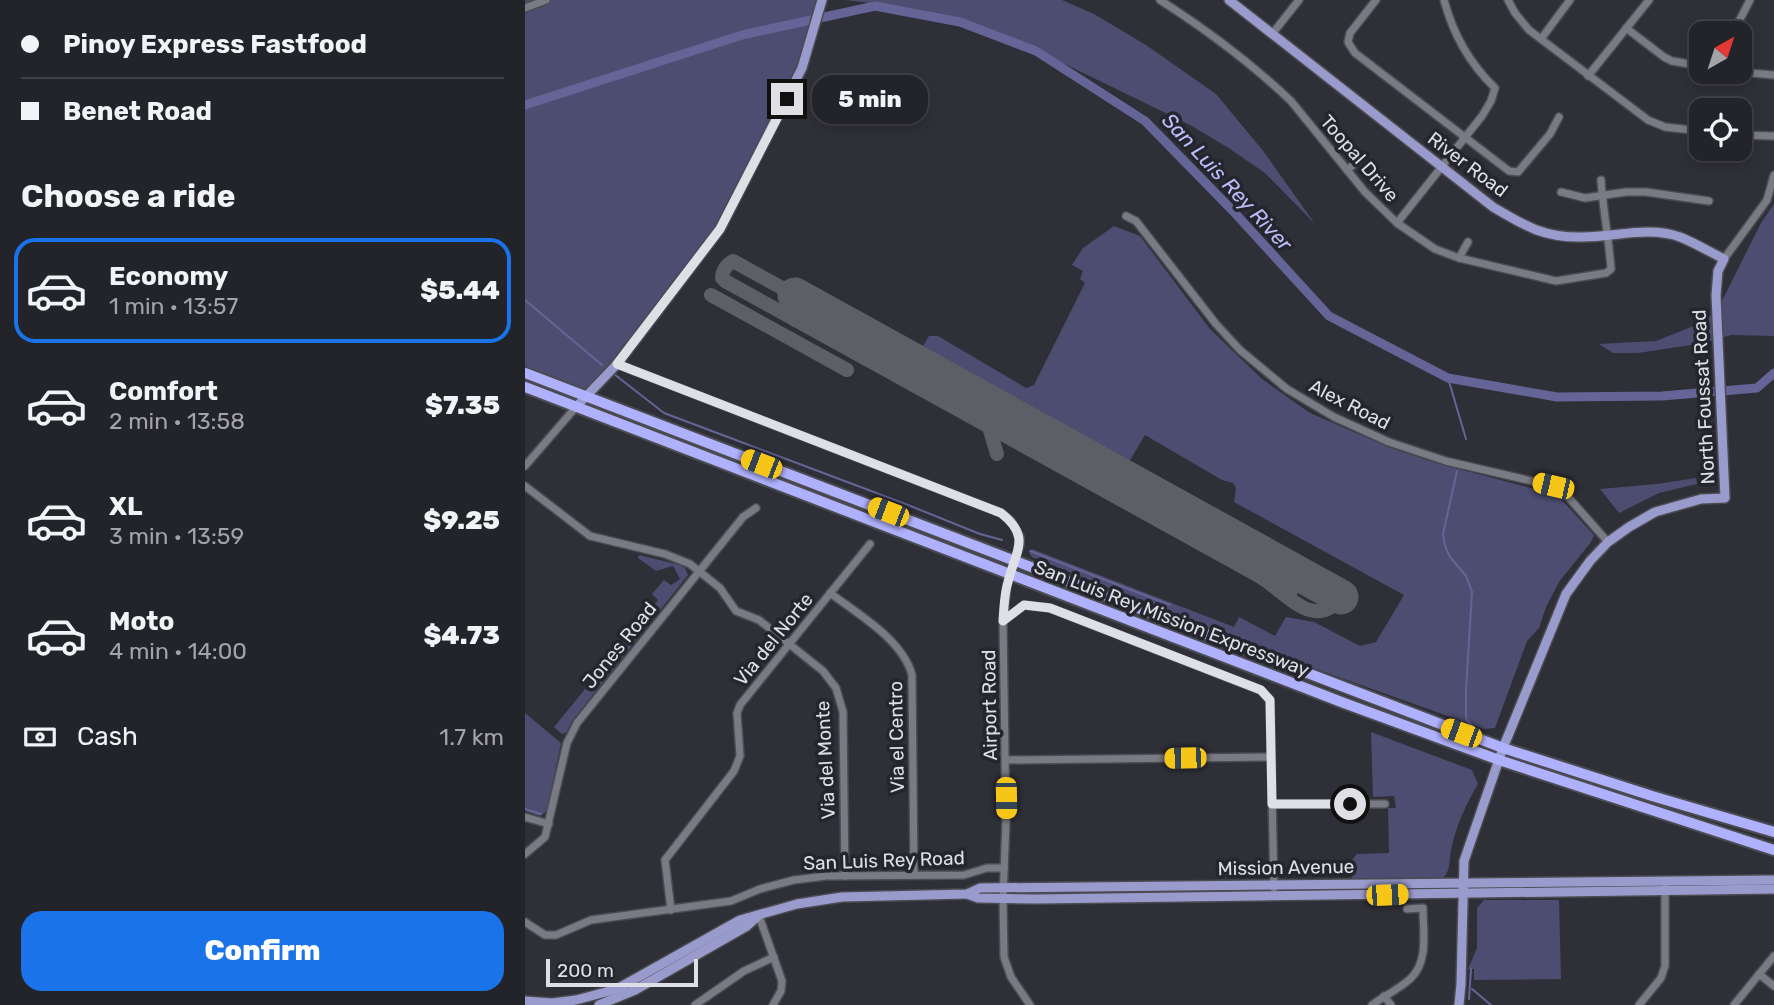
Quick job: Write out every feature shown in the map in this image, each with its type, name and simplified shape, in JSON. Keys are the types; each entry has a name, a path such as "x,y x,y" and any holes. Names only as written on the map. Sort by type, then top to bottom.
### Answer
{"highway":[{"name":"San Luis Rey Mission Expressway","path":"525,373 1503,748 1774,832"},
{"name":"San Luis Rey Mission Expressway","path":"525,387 1331,698 1499,760 1774,850"}],"main road":[{"path":"576,407 617,364 720,229 803,68 822,0"},
{"name":"River Road","path":"1229,0 1493,207 1529,229 1559,236 1584,237 1644,232 1680,237 1724,260"},
{"name":"North Foussat Road","path":"1459,1005 1464,861 1503,748 1566,594 1590,561 1608,542 1629,527 1655,512 1701,499 1725,498 1716,295 1718,271 1724,260"},
{"name":"Mission Avenue","path":"1665,886 1774,880"},
{"path":"1173,897 1182,893 1198,892 1203,886"},
{"name":"Mission Avenue","path":"525,1001 552,1003 576,1000 617,989 740,920 830,898 967,894 978,898 1003,893 1127,887 1203,886 1274,891"},
{"name":"Mission Avenue","path":"1003,893 1068,898 1464,888 1665,886 1774,889"},
{"path":"1068,898 1078,894 1120,893 1127,887"},
{"name":"Mission Avenue","path":"599,1005 635,990 747,926 758,916"}],"street":[{"path":"525,8 546,0"},
{"name":"Toopal Drive","path":"1160,0 1204,28 1278,88 1365,192 1397,223 1434,249 1459,258 1556,281 1606,273 1611,269 1608,234"},
{"path":"1272,34 1299,0"},
{"path":"1397,223 1465,138 1491,101 1496,88 1468,57 1452,25 1444,0"},
{"path":"1508,0 1521,22 1648,120 1665,127 1689,130"},
{"path":"1541,39 1570,0"},
{"path":"1588,76 1649,0"},
{"path":"1739,21 1750,0"},
{"path":"1374,1 1350,33 1348,42 1355,53 1509,171 1518,172 1550,134 1559,117"},
{"path":"1443,29 1452,25"},
{"path":"1626,28 1664,57 1689,64"},
{"path":"1752,73 1774,75"},
{"path":"1752,135 1774,136"},
{"path":"1347,170 1358,161"},
{"name":"North Foussat Road","path":"1724,260 1767,200 1774,175"},
{"path":"1601,180 1608,234"},
{"path":"1561,192 1585,198 1646,192 1709,201"},
{"name":"Alex Road","path":"1126,216 1136,221 1216,324 1240,350 1287,389 1334,417 1389,442 1446,461 1553,486 1569,498 1608,542"},
{"path":"1459,258 1468,242"},
{"name":"Airport Road","path":"617,364 1001,513 1011,521 1020,537 1010,574 1003,621 1004,957 1011,977 1030,1005"},
{"path":"525,466 576,407"},
{"name":"Via del Monte","path":"525,486 590,536 679,559 700,571 720,588 736,611 759,620 829,677 841,701 845,876"},
{"name":"Jones Road","path":"549,824 566,743 577,723 743,517 756,508"},
{"name":"Via del Norte","path":"671,909 665,860 734,771 740,756 737,713 740,705 870,544"},
{"name":"Via el Centro","path":"830,593 898,647 909,662 912,675 914,875"},
{"path":"1003,621 1024,605 1050,608 1261,690 1270,700 1274,891"},
{"path":"1005,760 1271,757"},
{"path":"1272,804 1385,804"},
{"path":"525,854 543,841 549,824 528,821"},
{"name":"San Luis Rey Road","path":"525,922 545,935 556,935 591,920 731,901 759,889 794,880 845,876 964,875 986,868 1004,868"},
{"path":"1639,1005 1661,978 1665,966 1665,886"},
{"path":"1372,1005 1411,979 1423,957 1423,908 1407,909"},
{"path":"758,916 782,981 781,991 773,1005"},
{"path":"1734,1005 1774,956"},
{"path":"695,1005 744,971 774,957"},
{"path":"1759,974 1774,986"},
{"path":"1384,996 1391,1005"}],"shaded area":[{"path":"525,0 822,0 810,45 732,208 589,395 525,366"},
{"path":"845,0 1062,0 1094,14 1146,45 1216,94 1264,152 1315,224 1265,173 1227,147 1190,125 1067,65 988,29 941,15 898,6"},
{"path":"1774,204 1774,336 1731,335 1704,343 1638,353 1613,353 1599,344 1656,341 1706,321 1722,301 1761,223"},
{"path":"1114,226 1140,236 1210,329 1262,379 1310,413 1391,448 1436,463 1535,489 1561,499 1594,535 1559,582 1539,628 1527,641 1495,728 1484,729 1266,651 1032,557 1029,553 1032,549 1234,627 1239,617 1275,636 1286,617 1314,622 1360,646 1376,642 1404,595 1234,502 1236,488 1233,483 1222,480 1145,435 1129,462 923,346 929,336 938,336 1026,388 1034,385 1085,283 1080,279 1083,271 1072,265 1083,248"},
{"path":"1696,478 1697,484 1659,493 1619,513 1600,489 1657,484"},
{"path":"639,555 680,565 688,575 572,721 566,733 562,734 554,727 658,600 652,594 664,580 671,585 680,579 673,566 656,571 638,558"},
{"path":"525,713 561,743 547,811 540,816 525,811"},
{"path":"1371,732 1472,770 1478,784 1459,824 1448,871 1440,880 1352,882 1351,861 1357,854 1389,853 1388,808 1396,808 1394,796 1373,797"},
{"path":"1484,900 1559,900 1561,979 1474,980 1474,969 1468,969 1477,948 1477,908"}],"waterway":[{"name":"San Luis Rey River","path":"525,105 742,35 875,6 960,22 1036,51 1145,121 1233,211 1329,316 1448,378 1557,397 1662,396 1757,388 1774,373"},
{"path":"525,300 602,365"},
{"path":"614,374 664,413 980,534 1002,540"},
{"path":"1448,378 1466,439"},
{"path":"1457,471 1443,534 1450,557 1466,576 1472,592 1466,719 1473,727"},
{"path":"1030,551 1170,605"},
{"path":"525,809 541,814"},
{"path":"1469,999 1471,969"},
{"path":"1472,989 1491,1005"}],"taxiway":[{"path":"795,295 733,261 723,273 722,278 725,281 1259,576 1300,606 1320,611 1331,607 1341,597"},
{"path":"711,295 847,370"},
{"path":"795,320 801,319 809,311 820,309"},
{"path":"866,359 872,358 878,351 878,344 874,339"},
{"path":"968,415 976,414 980,406 974,394"},
{"path":"989,427 997,454"},
{"path":"1013,440 1030,434 1045,433"},
{"path":"1193,539 1190,533 1193,524 1206,522"},
{"path":"1278,587 1291,591 1300,574"}],"runway":[{"path":"795,295 1341,597"}],"route":[{"path":"787,99 720,229 617,364 1001,513 1011,521 1020,537 1007,585 1003,621 1024,605 1050,608 1261,690 1270,700 1272,804 1350,804"}]}
